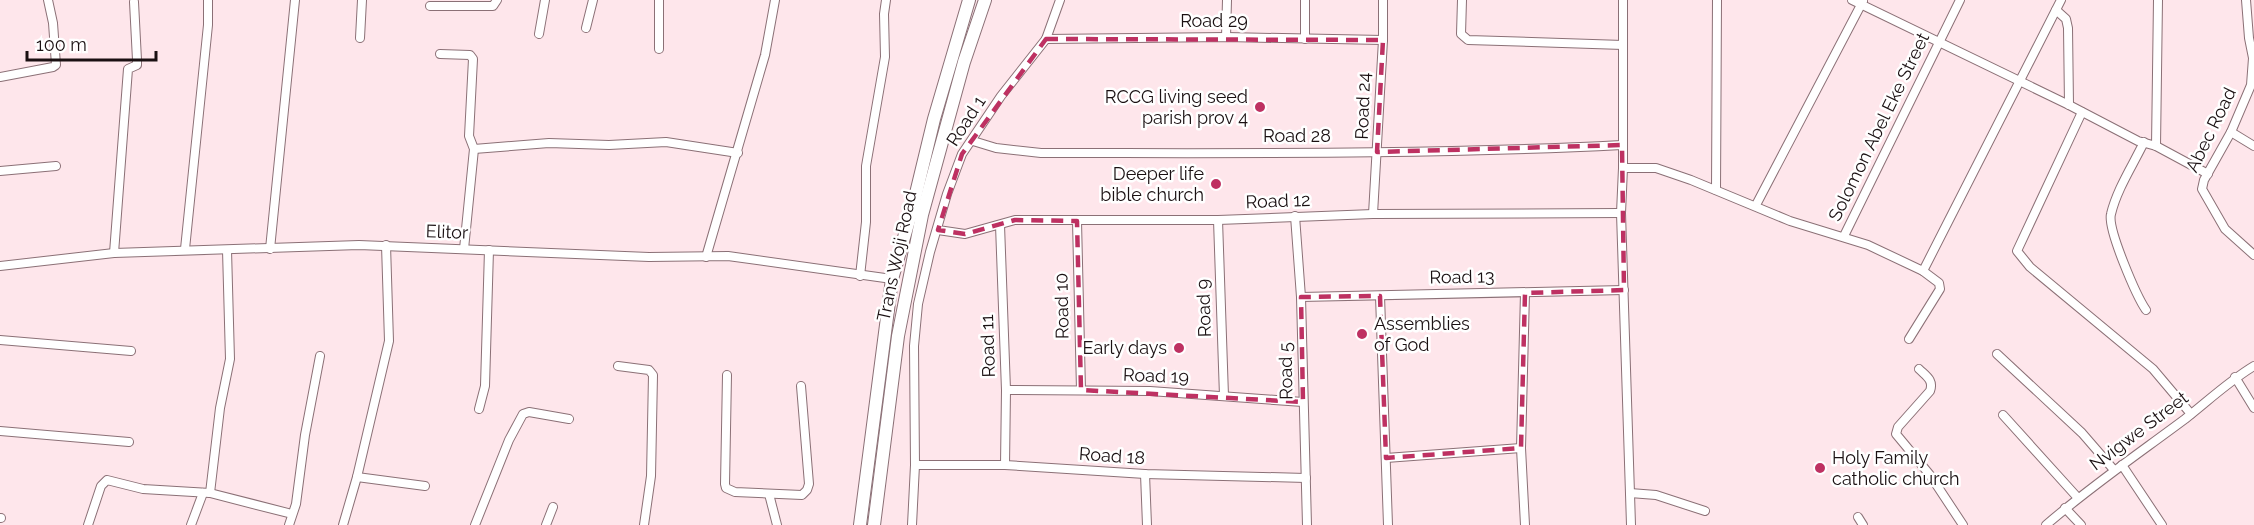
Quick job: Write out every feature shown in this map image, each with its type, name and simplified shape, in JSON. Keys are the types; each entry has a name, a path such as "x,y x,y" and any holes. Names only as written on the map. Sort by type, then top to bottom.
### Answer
{"main road":[{"name":"Trans Woji Road","path":"860,525 892,279 912,210 934,119 969,0"},
{"name":"Trans Woji Road","path":"874,525 898,336 922,215 964,62 985,0"}],"street":[{"path":"0,77 56,65 53,23 48,0"},
{"path":"185,249 208,25 208,0"},
{"path":"270,249 295,0"},
{"path":"360,38 362,0"},
{"path":"430,6 493,6 497,0"},
{"path":"539,34 545,0"},
{"path":"586,28 593,0"},
{"path":"659,0 659,49"},
{"path":"706,257 765,55 775,0"},
{"path":"860,276 866,222 866,166 885,57 886,0"},
{"name":"Road 1","path":"912,525 915,465 915,335 918,304 947,194 962,154 973,141 1001,96 1046,39 1060,0"},
{"path":"1226,37 1227,0"},
{"path":"1305,0 1305,39"},
{"name":"Road 24","path":"1373,213 1383,40 1383,0"},
{"path":"1462,0 1461,34 1468,40 1623,45"},
{"path":"1623,0 1622,213 1631,525"},
{"path":"1716,190 1717,0"},
{"name":"Solomon Abel Eke Street","path":"1844,236 1960,0"},
{"path":"1923,271 2061,0"},
{"path":"2156,146 2158,0"},
{"name":"Abec Road","path":"2246,0 2249,38 2254,58 2251,86 2231,132 2204,180 2202,189 2216,216 2237,242 2254,255"},
{"path":"1756,205 1859,1 1939,43 2069,105 2138,141 2156,146 2208,174"},
{"path":"114,253 128,69 136,64 137,60 134,2"},
{"path":"2056,10 2066,19 2068,28 2069,105"},
{"name":"Road 29","path":"1046,39 1226,37 1383,40"},
{"path":"440,54 470,55 473,59 469,136 474,149 464,249"},
{"path":"2082,112 2017,251 2030,267 2153,369 2191,414"},
{"path":"2231,132 2254,146"},
{"name":"Road 28","path":"973,141 996,148 1041,153 1377,152 1622,146"},
{"path":"474,149 549,143 582,145 666,142 738,153"},
{"path":"2144,142 2116,200 2110,218 2113,232 2137,295 2146,310"},
{"path":"0,171 56,166"},
{"path":"1623,168 1656,168 1756,205 1790,221 1868,245 1923,271 1939,283 1940,289 1909,339"},
{"name":"Road 12","path":"938,230 965,234 1015,220 1218,220 1373,213 1622,213"},
{"name":"Road 5","path":"1295,216 1301,297 1306,525"},
{"name":"Road 9","path":"1218,220 1224,396"},
{"name":"Road 10","path":"1077,221 1081,390"},
{"name":"Road 11","path":"1000,225 1006,390 1005,465"},
{"name":"Elitor","path":"0,266 114,253 359,244 618,256 748,258 892,279"},
{"path":"343,525 357,477 389,341 386,245"},
{"path":"191,525 206,493 230,359 227,250"},
{"path":"479,408 485,386 489,250"},
{"name":"Road 13","path":"1301,297 1624,290"},
{"path":"1525,293 1521,448 1525,525"},
{"path":"1380,296 1388,525"},
{"path":"0,340 131,351"},
{"path":"1997,354 2118,468 2162,525"},
{"path":"289,525 296,504 306,427 312,409 320,356"},
{"path":"618,366 649,370 653,375 651,476 644,525"},
{"name":"Nvigwe Street","path":"2046,525 2078,498 2191,414 2235,377 2254,366"},
{"path":"1919,369 1931,380 1930,391 1898,427 1896,435 1930,475 1963,525"},
{"path":"727,375 726,488 735,492 802,495 807,490 809,484 801,386"},
{"path":"2235,377 2254,408"},
{"name":"Road 19","path":"1006,390 1150,391 1303,402"},
{"path":"475,525 509,440 523,414 529,412 569,419"},
{"path":"2003,415 2078,498"},
{"path":"0,431 129,442"},
{"path":"1386,458 1521,448"},
{"name":"Road 18","path":"915,465 1005,465 1145,474 1306,478"},
{"path":"1145,474 1147,525"},
{"path":"357,477 425,486"},
{"path":"88,525 101,486 107,480 143,489 206,493 292,514"},
{"path":"1630,493 1656,495 1705,511"},
{"path":"769,494 777,525"},
{"path":"546,525 553,507"},
{"path":"2065,508 2081,525"}],"highlighted area":[{"path":"1046,39 1383,40 1377,152 1622,145 1624,290 1525,293 1521,448 1386,458 1380,296 1301,297 1303,402 1081,390 1077,221 1015,220 965,234 938,230 962,154"}],"place":[{"name":"RCCG living seed parish prov 4","path":"1260,107"},
{"name":"Deeper life bible church","path":"1216,184"},
{"name":"Assemblies of God","path":"1362,334"},
{"name":"Early days","path":"1179,348"},
{"name":"Holy Family catholic church","path":"1820,468"}]}
